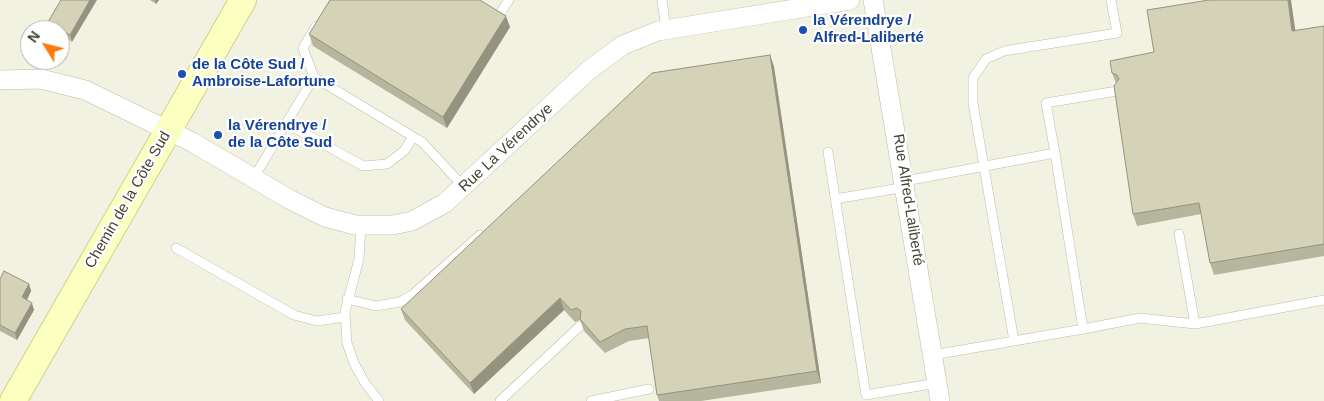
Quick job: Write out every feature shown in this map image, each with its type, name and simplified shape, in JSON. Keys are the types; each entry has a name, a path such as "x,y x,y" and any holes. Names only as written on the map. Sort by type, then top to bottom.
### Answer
{"street":[{"name":"Chemin de la Côte Sud","path":"13,401 243,0"},
{"name":"Rue La Vérendrye","path":"0,80 40,80 69,85 101,97 192,142 325,217 361,226 393,225 412,221 430,213 464,188 606,57 642,36 666,30 850,0"},
{"name":"Rue Alfred-Laliberté","path":"873,0 906,184 939,392"}],"lane":[{"path":"501,12 509,0"},
{"path":"662,0 666,30"},
{"path":"1014,341 972,88 978,68 986,59 1004,51 1117,33 1111,0"},
{"path":"322,15 303,48 314,77 422,142 464,188"},
{"path":"253,178 314,77"},
{"path":"1083,329 1046,103 1117,91"},
{"path":"286,123 363,166 388,164 404,151 414,137"},
{"path":"828,152 866,395 939,392"},
{"path":"835,199 984,166 1055,153"},
{"path":"361,226 359,259 347,299 345,317 347,343 354,363 365,384 379,401"},
{"path":"347,299 376,306 400,302 412,295 487,229"},
{"path":"1179,234 1195,324"},
{"path":"176,248 294,315 317,321 345,317"},
{"path":"933,355 1140,318 1195,324 1324,300"},
{"path":"500,401 580,326"},
{"path":"591,401 649,389"}],"building":[{"path":"61,0 90,0 70,35 70,20 49,20"},
{"path":"330,0 480,0 506,16 443,117 309,34"},
{"path":"1209,0 1288,0 1292,31 1324,26 1324,244 1210,263 1199,203 1133,214 1114,86 1119,79 1117,75 1112,73 1110,61 1154,52 1147,10"},
{"path":"770,55 817,371 657,395 647,326 625,329 600,342 580,319 581,311 577,308 571,310 560,298 470,383 401,309 652,73"},
{"path":"4,271 29,284 22,297 32,303 15,333 0,325 0,279"}],"place":[{"name":"la Vérendrye / Alfred-Laliberté","path":"803,30"},
{"name":"de la Côte Sud / Ambroise-Lafortune","path":"182,74"},
{"name":"la Vérendrye / de la Côte Sud","path":"218,135"}]}
